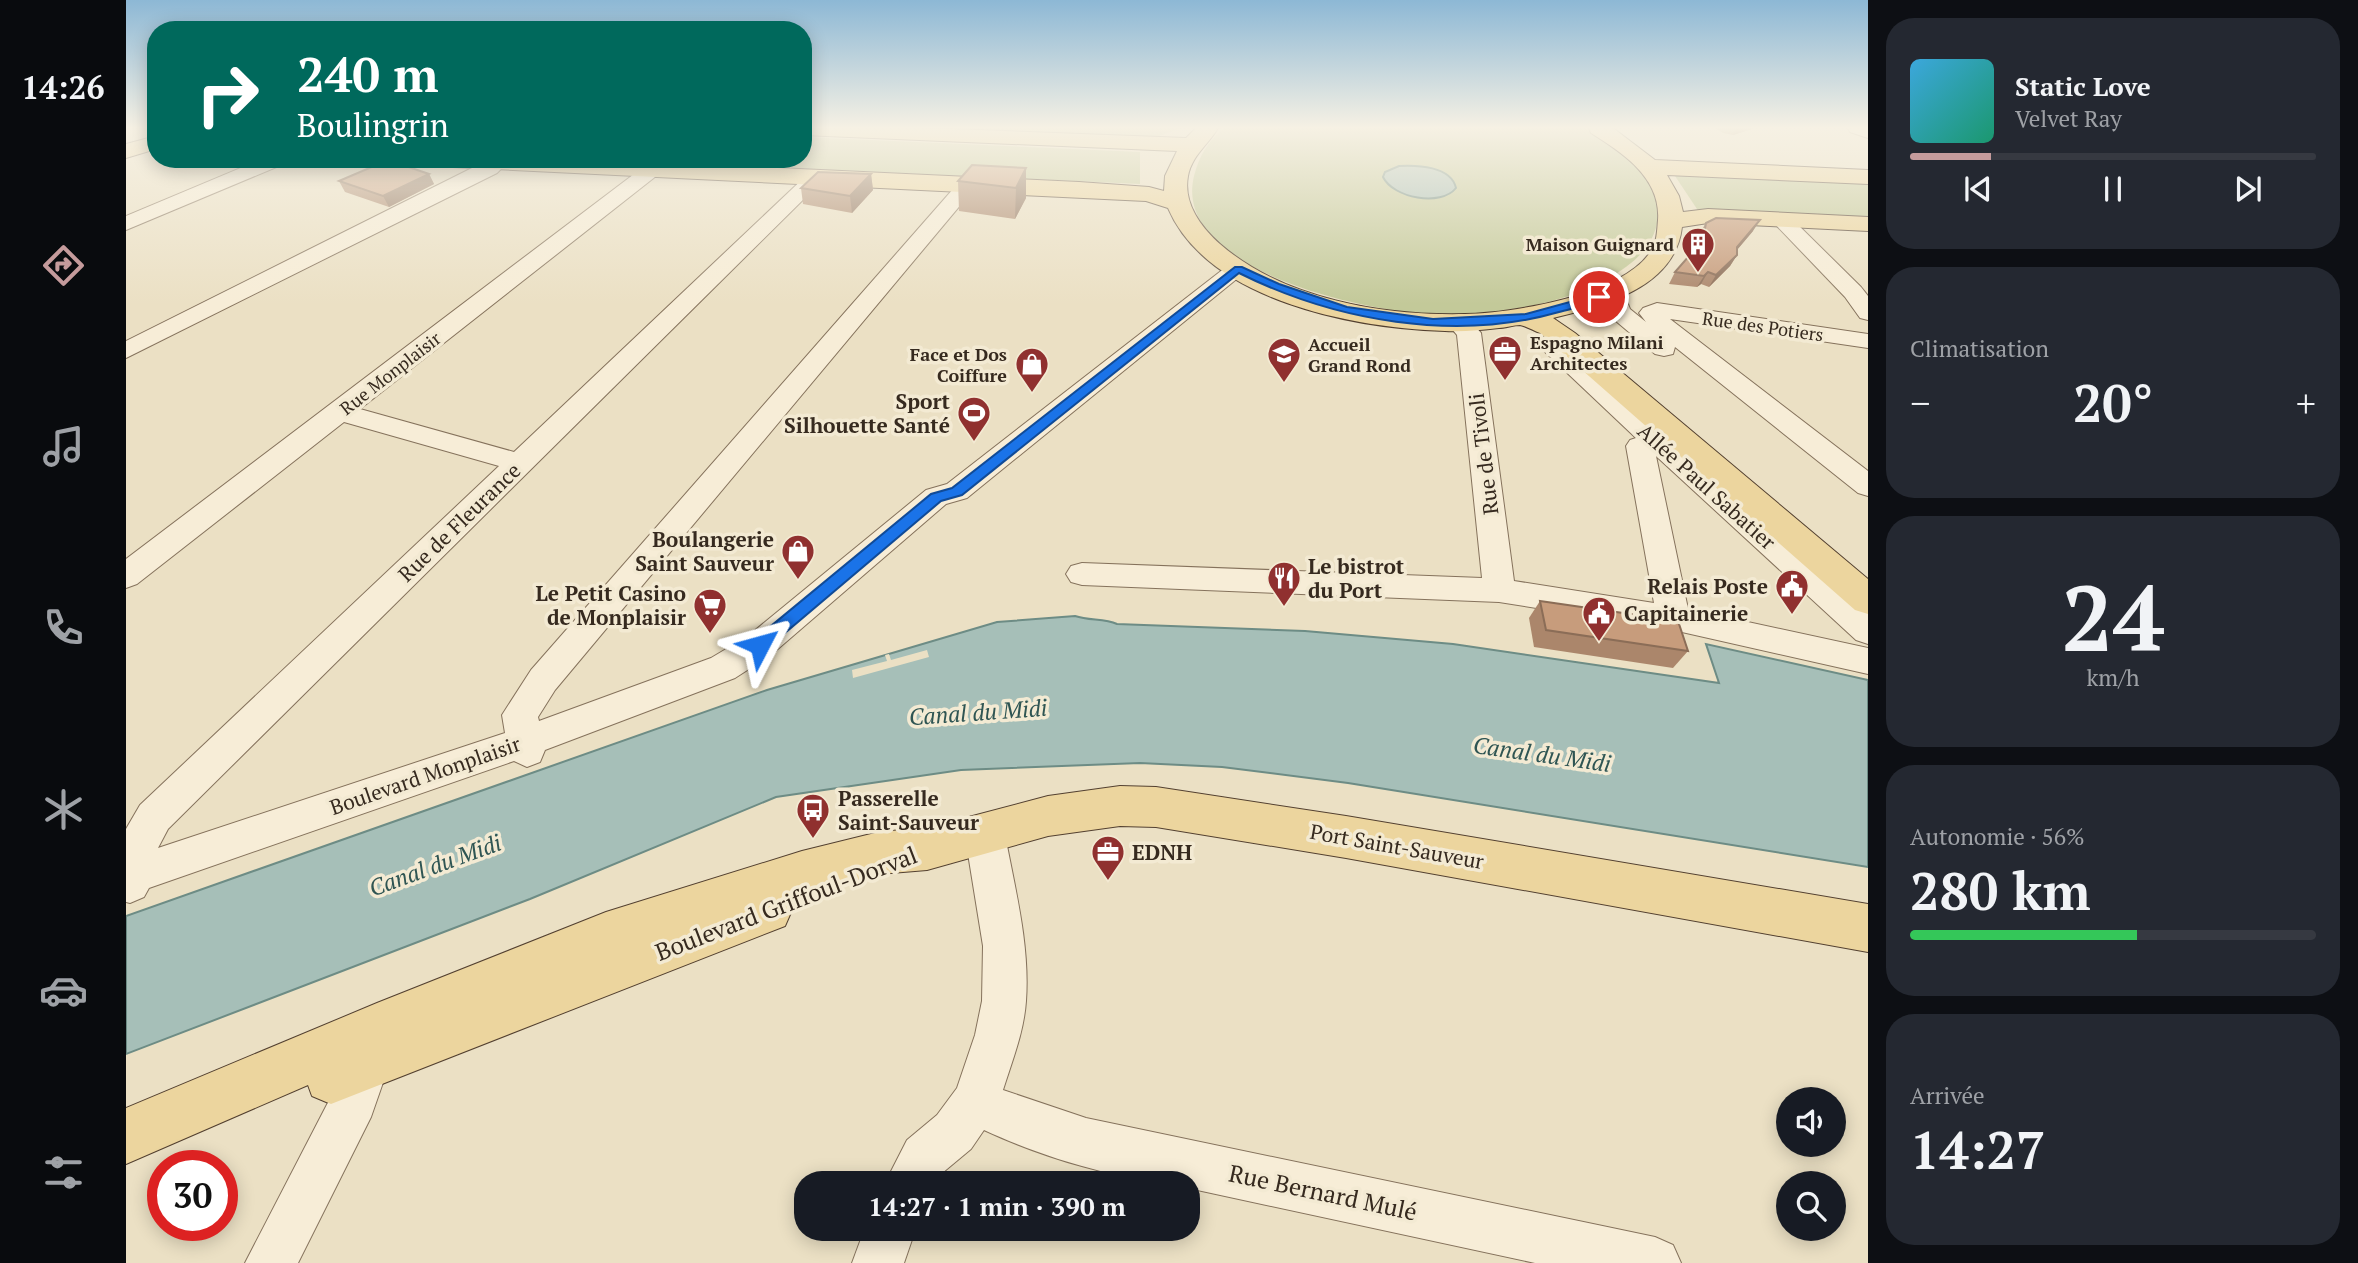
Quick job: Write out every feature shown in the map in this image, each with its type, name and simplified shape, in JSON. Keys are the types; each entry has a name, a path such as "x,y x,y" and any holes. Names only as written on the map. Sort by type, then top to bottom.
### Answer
{"main road":[{"path":"1025,187 1141,193 1177,204"},
{"path":"1175,187 1177,204 1192,231 1238,269 1275,287 1346,310 1382,317 1459,323 1526,318 1613,292 1651,266 1667,246 1672,221 1670,204 1661,187"},
{"path":"1672,221 1708,216 1868,224"},
{"name":"Allée Paul Sabatier","path":"1526,318 1550,327 1565,338 1868,600"},
{"name":"Port Saint-Sauveur","path":"927,849 1048,816 1120,806 1156,807 1360,839 1868,928"},
{"name":"Boulevard Griffoul-Dorval","path":"126,1136 372,1045 869,876 927,849"},
{"name":"Boulevard Griffoul-Dorval","path":"126,1163 372,1045"}],"street":[{"path":"126,224 213,187"},
{"path":"126,351 454,187"},
{"name":"Rue Monplaisir","path":"126,576 630,187"},
{"name":"Rue de Fleurance","path":"129,879 136,848 143,831 154,817 806,187"},
{"path":"526,746 520,715 543,680 965,187"},
{"path":"1781,219 1853,292 1868,313"},
{"name":"Boulevard Monplaisir","path":"129,879 526,746 723,668 770,636 936,497 957,491 1238,269"},
{"path":"1613,292 1619,312 1868,486"},
{"name":"Rue des Potiers","path":"1732,391 1651,313 1657,310 1868,341"},
{"name":"Rue de Tivoli","path":"1459,323 1469,333 1499,590"},
{"name":"Allée Paul Sabatier","path":"1565,338 1556,351 1868,631"},
{"path":"1732,391 1868,507"},
{"path":"340,412 520,463"},
{"path":"1658,441 1640,446 1673,618"},
{"path":"1082,574 1499,590 1673,618 1868,661"},
{"path":"916,1171 924,1157 954,1132 976,1102 998,1035 1005,972 996,889 985,835"},
{"path":"271,1263 354,1100 372,1045"},
{"name":"Rue Bernard Mulé","path":"976,1102 1023,1123 1086,1142 1655,1263"},
{"path":"878,1263 886,1241"}],"green space":[{"path":"1194,187 1651,187 1657,202 1658,217 1653,237 1642,253 1620,272 1590,288 1516,308 1438,314 1415,313 1351,302 1273,276 1238,258 1210,235 1195,208"},
{"path":"1682,187 1868,187 1868,219 1699,212"}],"water":[{"path":"1392,187 1456,188 1449,194 1429,198 1418,198"},
{"name":"Canal du Midi","path":"1075,616 1117,624 1305,631 1453,644 1719,683 1706,644 1868,680 1868,867 1348,783 1222,767 1140,763 961,770 776,797 530,899 126,1054 126,916 767,690 997,622"}],"pier":[{"path":"927,650 929,657 853,678 852,670 887,661 885,655 889,654 891,660"}],"building":[{"path":"356,187 402,187 383,196"},
{"path":"802,187 859,187 850,196"},
{"path":"1716,218 1760,220 1737,247 1737,255 1716,275 1708,272 1704,276 1675,272 1703,240 1706,223"},
{"path":"1540,601 1678,621 1688,651 1546,630"}],"place":[{"name":"Maison Guignard","path":"1698,274"},
{"name":"Espagno Milani Architectes","path":"1505,382"},
{"name":"Accueil Grand Rond","path":"1284,384"},
{"name":"Face et Dos Coiffure","path":"1032,394"},
{"name":"Sport Silhouette Santé","path":"974,443"},
{"name":"Boulangerie Saint Sauveur","path":"798,581"},
{"name":"Le bistrot du Port","path":"1284,608"},
{"name":"Relais Poste","path":"1792,616"},
{"name":"Le Petit Casino de Monplaisir","path":"710,635"},
{"name":"Capitainerie","path":"1599,643"},
{"name":"Passerelle Saint-Sauveur","path":"813,840"},
{"name":"EDNH","path":"1108,882"}],"route":[{"path":"760,645 936,497 957,491 1096,384 1238,269 1309,300 1382,317 1433,322 1459,323 1526,318 1599,297"}]}
